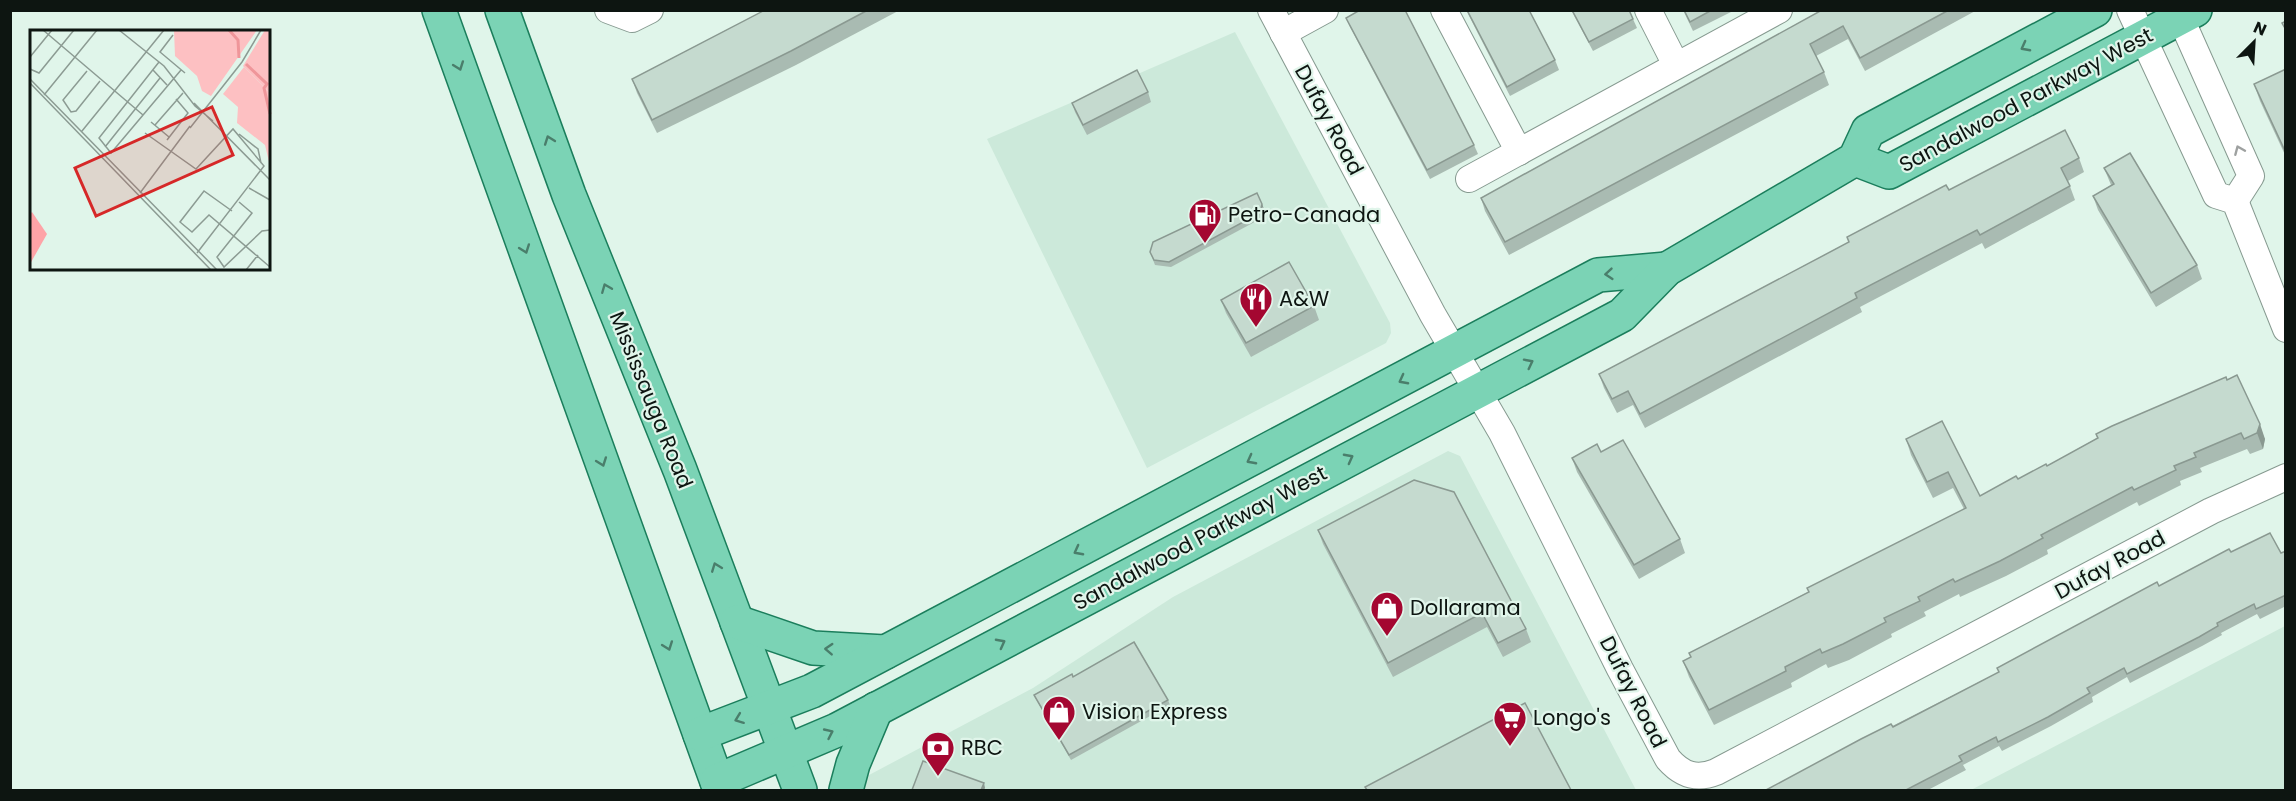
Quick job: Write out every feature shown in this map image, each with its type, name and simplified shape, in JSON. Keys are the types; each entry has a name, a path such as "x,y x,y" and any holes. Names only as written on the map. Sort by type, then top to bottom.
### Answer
{"main road":[{"path":"439,10 719,786"},
{"name":"Mississauga Road","path":"502,10 569,195 737,622 800,790"},
{"path":"1855,159 1868,131 2095,10"},
{"name":"Sandalwood Parkway West","path":"719,786 876,709 1622,315 1667,269 1855,159 1889,172 2137,24 2184,13"},
{"name":"Sandalwood Parkway West","path":"700,734 812,691 1598,275 1667,269"},
{"path":"737,622 813,648 887,652"},
{"path":"846,790 853,764 876,709"}],"street":[{"path":"608,10 632,19 650,10"},
{"path":"1277,22 1325,10"},
{"path":"1444,10 1519,152"},
{"path":"1648,10 1676,65"},
{"path":"1469,179 1779,10"},
{"path":"2184,13 2251,176 2235,201"},
{"name":"Dufay Road","path":"1277,22 1518,464 1620,669 1668,759 1678,771 1704,777 1716,772 2211,511 2286,477"},
{"path":"2137,24 2216,195 2235,201"},
{"path":"2235,201 2286,329"}],"shaded area":[{"path":"1235,32 1390,323 1391,333 1386,343 1147,468 987,139"},
{"path":"1448,451 1460,456 1636,790 857,790 854,783 1033,688 1173,597"},
{"path":"2285,626 2285,790 1971,790"}],"building":[{"path":"765,10 868,10 652,120 632,79"},
{"path":"1360,10 1405,10 1474,145 1427,170 1346,18"},
{"path":"1467,10 1529,10 1555,60 1507,87"},
{"path":"1572,10 1629,10 1633,19 1589,42"},
{"path":"1684,10 1712,10 1690,22"},
{"path":"1822,10 1949,10 1860,58 1843,26 1810,44 1824,72 1505,242 1481,198"},
{"path":"2286,69 2286,153 2254,84"},
{"path":"1137,70 1148,92 1083,125 1072,103"},
{"path":"2065,130 2079,158 2061,168 2070,186 1980,235 1977,230 1855,293 1857,298 1640,414 1628,391 1612,399 1599,374 1849,242 1847,237 1946,185 1949,190"},
{"path":"2130,153 2197,265 2151,293 2093,196 2114,184 2104,168"},
{"path":"1257,193 1262,204 1260,213 1169,262 1154,260 1150,252 1153,242"},
{"path":"1289,262 1314,306 1246,343 1221,300"},
{"path":"2237,375 2260,424 2257,433 2244,439 2241,433 2194,453 2196,457 2174,466 2176,470 2134,490 2132,487 2041,535 2043,538 2000,561 1955,582 1953,579 1918,597 1920,601 1884,618 1886,622 1822,653 1820,649 1785,667 1786,671 1709,710 1683,661 1691,657 1689,653 1809,592 1807,588 1966,508 1948,472 1927,482 1906,439 1942,421 1980,496 2016,476 2018,479 2046,464 2047,466 2098,438 2096,434 2112,426 2226,377 2227,380"},
{"path":"1623,440 1680,539 1634,565 1572,458 1597,444 1601,452"},
{"path":"1414,480 1454,492 1526,629 1498,643 1482,613 1388,663 1318,530"},
{"path":"2270,533 2281,553 2286,551 2286,595 2256,609 2254,604 2217,623 2218,626 2199,637 2127,674 2124,668 2087,688 2090,693 2048,717 1998,742 1996,737 1959,756 1962,761 1906,790 1766,790 1861,739 1891,724 1893,727 1999,672 1997,668 2157,582 2159,586 2229,549 2231,552"},
{"path":"1134,642 1168,700 1069,755 1034,695 1072,674 1073,677"},
{"name":"Longo's","path":"1525,703 1571,790 1367,790 1365,787"},
{"name":"RBC","path":"923,761 984,783 981,790 912,790"}],"place":[{"name":"Petro-Canada","path":"1205,244"},
{"name":"A&W","path":"1256,328"},
{"name":"Dollarama","path":"1387,637"},
{"name":"Vision Express","path":"1059,741"},
{"name":"Longo's","path":"1510,747"},
{"name":"RBC","path":"938,777"}]}
